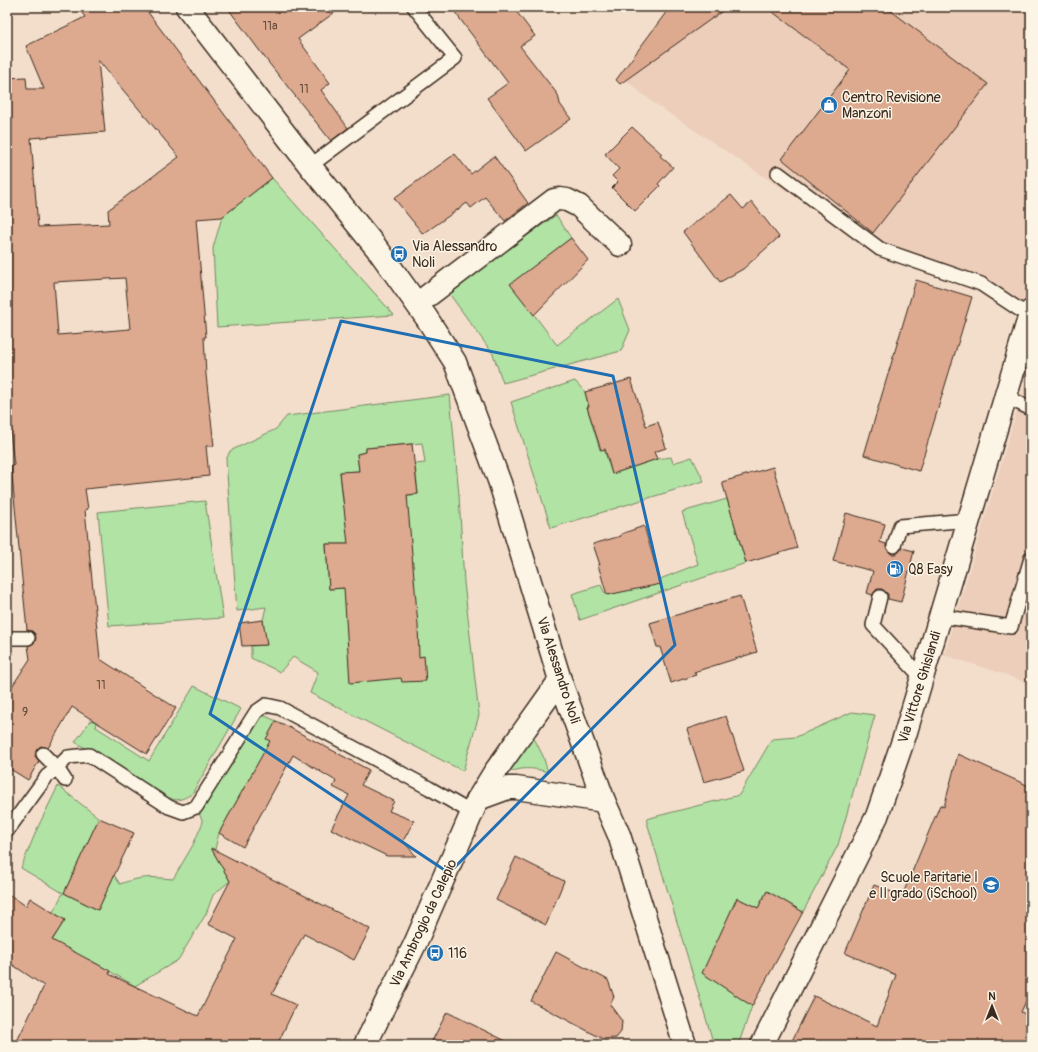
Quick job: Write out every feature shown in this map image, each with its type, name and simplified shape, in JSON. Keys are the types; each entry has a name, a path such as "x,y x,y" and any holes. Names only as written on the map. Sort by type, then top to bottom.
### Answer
{"street":[{"name":"Via Alessandro Noli","path":"187,7 310,166 379,251 417,304 455,362 500,483 560,680 604,801 619,835 685,1045"},
{"path":"417,304 554,200 567,200 579,206 620,245"},
{"name":"Via Vittore Ghislandi","path":"762,1045 877,816 905,735 1030,314"},
{"name":"Via Ambrogio da Calepio","path":"365,1045 416,944 475,806 494,773 560,680"},
{"path":"475,806 508,788 604,801"}],"lane":[{"path":"310,166 455,58 414,7"},
{"path":"778,173 880,249 981,284 1030,314"},
{"path":"1005,396 1031,409"},
{"path":"894,546 900,526 969,520"},
{"path":"940,616 1011,627 1031,558"},
{"path":"880,597 873,625 922,678"},
{"path":"7,638 28,638"},
{"path":"7,831 47,776 68,757 89,755 170,807 183,812 196,807 256,712 266,705 280,708 429,788 475,806"},
{"path":"43,754 57,768 65,780"}],"highlighted area":[{"path":"341,321 613,376 675,645 449,873 210,714"}],"shaded area":[{"path":"670,7 1031,7 1031,321 981,284 880,249 772,182 651,101 620,75"},
{"path":"1031,363 1031,685 1004,674 944,655"}],"green space":[{"path":"272,178 394,315 217,327 213,248 222,217"},
{"path":"556,215 571,238 511,284 557,345 618,299 630,330 621,351 503,383 493,354 448,292"},
{"path":"575,381 585,392 589,407 587,407 600,450 604,449 612,474 657,459 671,457 673,463 692,457 704,481 551,528 511,402"},
{"path":"450,395 459,495 464,582 479,715 463,771 310,693 318,672 293,657 280,672 251,658 251,646 266,645 263,620 266,607 237,611 226,460 230,451 276,429 287,416","holes":["422,443 425,463 415,464 418,494 343,502 340,472 359,471 357,454 366,452 366,448","326,544 354,544 362,587 329,589"]},
{"path":"727,499 746,563 580,620 572,594 601,585 604,592 609,595 616,593 615,591 660,579 698,564 682,512"},
{"path":"205,501 223,618 109,626 98,512"},
{"path":"194,686 241,709 192,794 188,796 178,800 167,797 75,742 91,720 97,723 96,727 149,761"},
{"path":"256,712 281,723 219,833 214,853 230,881 213,895 206,914 178,960 135,986 90,960 47,949 65,920 53,912 63,893 21,868 37,829 58,786 99,818 64,893 98,910 114,875 120,884 146,878 173,879 193,845 203,822 196,807"},
{"path":"852,712 875,715 838,845 803,912 767,891 758,908 737,898 703,973 752,1006 740,1040 735,1045 714,1045 646,819 739,795 772,739 796,737"},
{"path":"533,736 543,756 548,772 536,769 520,769 503,775"}],"building":[{"path":"78,7 144,7 272,178 222,217 196,219 206,337 204,337 206,375 214,446 206,446 209,476 85,489 88,509 85,510 100,659 176,708 147,754 72,707 48,748 41,746 37,749 35,756 39,761 28,780 7,767 7,694 30,659 28,646 35,642 36,638 32,631 27,630 11,466 14,465 7,408 7,78 26,77 27,89 44,89 26,46 85,17","holes":["98,60 179,157 108,210 109,224 38,227 31,138 105,132","125,278 130,329 58,335 54,282"]},
{"path":"227,7 342,7 298,39 330,83 321,90 348,128 331,141 268,62"},
{"path":"451,7 513,7 535,36 520,46 558,95 560,104 571,119 526,151 487,98 508,83"},
{"path":"670,7 728,7 620,84 616,80"},
{"path":"766,7 886,7 988,84 873,233 782,159 850,70"},
{"path":"632,127 662,154 660,156 673,167 658,184 660,186 635,211 612,188 618,182 612,176 619,169 605,154"},
{"path":"455,154 471,174 494,156 528,203 505,221 485,197 471,208 467,203 423,234 394,198"},
{"path":"731,195 743,209 752,202 779,237 743,269 720,282 683,232"},
{"path":"571,238 588,260 534,315 510,284"},
{"path":"916,280 972,297 919,471 864,455"},
{"path":"631,379 646,426 658,422 666,448 654,452 657,459 612,474 605,449 601,450 587,407 589,407 585,392"},
{"path":"412,444 418,494 407,495 418,625 419,657 424,656 426,681 402,682 401,678 350,683 344,588 329,589 326,544 348,544 340,472 359,471 357,454 366,452 366,448"},
{"path":"773,467 797,548 746,563 722,482"},
{"path":"846,513 885,524 880,542 886,544 886,548 891,554 899,552 902,548 914,551 901,602 888,599 888,594 882,589 877,589 872,595 867,593 873,571 833,561"},
{"path":"644,526 661,584 607,595 593,544 621,536 621,534"},
{"path":"740,596 757,652 694,672 696,675 671,683 660,647 657,647 650,623"},
{"path":"263,620 267,645 242,646 239,623"},
{"path":"726,716 744,771 704,782 687,729"},
{"path":"276,721 369,770 361,785 394,801 389,811 414,821 403,841 416,856 387,856 331,829 349,795 333,787 336,781 293,755 243,847 219,833 270,741 266,739"},
{"path":"958,754 1031,787 1031,990 1021,1012 1031,1017 1031,1045 790,1045 814,996 877,1026 896,975 845,953 874,885 902,896 940,805 944,807"},
{"path":"99,818 134,833 98,910 64,893"},
{"path":"211,848 370,929 354,960 304,934 272,994 296,1005 277,1045 15,1045 44,986 7,961 7,893 26,906 30,898 65,920 52,940 110,971 109,974 198,1016 237,939 208,924 230,881"},
{"path":"516,857 564,881 546,925 496,900"},
{"path":"767,891 803,912 752,1006 702,973 737,898 758,908"},
{"path":"556,952 608,980 614,997 610,1005 622,1021 621,1032 616,1038 603,1039 531,1001"},
{"path":"447,1012 514,1045 430,1045"}],"place":[{"name":"Centro Revisione Manzoni","path":"829,105"},
{"name":"Via Alessandro Noli","path":"399,254"},
{"name":"Q8 Easy","path":"895,569"},
{"name":"Scuole Paritarie I e II grado (iSchool)","path":"991,885"},
{"name":"116","path":"435,953"}]}
